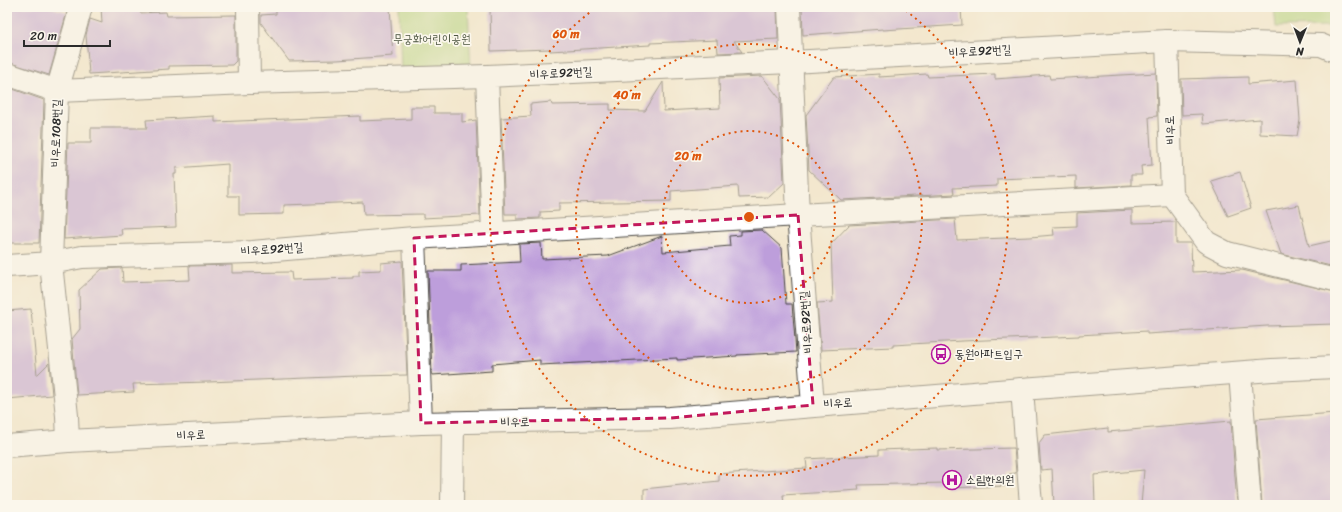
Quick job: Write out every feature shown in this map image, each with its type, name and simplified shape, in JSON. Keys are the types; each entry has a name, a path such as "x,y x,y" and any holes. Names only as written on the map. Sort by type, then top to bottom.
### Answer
{"street":[{"name":"비우로108번길","path":"68,441 67,416 51,262 57,91 80,7"},
{"path":"248,7 250,83"},
{"name":"비우로92번길","path":"789,7 798,215 813,405"},
{"path":"1168,41 1321,45 1335,51"},
{"name":"비우로92번길","path":"57,91 250,83 487,76 792,62 1168,41"},
{"name":"비우로","path":"1168,41 1172,195"},
{"path":"7,74 57,91"},
{"path":"487,76 493,234"},
{"path":"1172,195 1206,242 1226,253 1335,280"},
{"name":"비우로92번길","path":"51,262 82,257 252,252 414,238 798,215 1172,195"},
{"path":"414,238 422,423"},
{"path":"7,266 51,262"},
{"name":"비우로","path":"7,446 68,441 422,423 670,418 813,405 1335,367"},
{"path":"1240,373 1250,505"},
{"path":"1022,389 1031,505"},
{"path":"452,505 453,423"}],"highlighted area":[{"path":"798,215 813,405 670,418 421,423 414,238"}],"green space":[{"name":"무궁화어린이공원","path":"399,7 468,7 471,68 401,72"},
{"path":"1274,7 1335,7 1335,26 1276,27"}],"building":[{"path":"7,7 50,7 67,12 49,75 7,62"},
{"path":"101,7 140,7 140,13 166,12 167,16 236,15 236,61 232,65 169,66 169,69 89,74 86,35 90,19 102,23"},
{"path":"390,7 393,56 337,60 289,61 261,23 261,15 276,14 276,8"},
{"path":"490,7 777,7 778,39 734,41 742,52 718,53 717,40 650,43 650,45 550,51 550,49 491,51"},
{"path":"802,7 961,7 962,25 803,35"},
{"path":"1156,73 1157,116 1149,117 1152,165 1141,166 1142,175 1131,175 1131,185 1076,188 1076,176 997,179 997,186 953,188 954,194 841,200 809,170 806,115 834,77 879,74 879,77 927,74 928,77 995,74 995,79 1049,75 1050,79"},
{"path":"762,76 780,99 784,183 769,197 739,198 738,186 671,191 671,201 559,203 559,211 540,212 540,218 517,219 517,214 505,214 501,118 531,116 530,104 551,102 552,105 610,104 610,110 645,111 663,82 664,111 720,108 719,78"},
{"path":"1248,77 1248,84 1297,80 1300,120 1297,136 1260,134 1260,119 1203,124 1202,114 1182,115 1181,79"},
{"path":"7,87 44,100 39,243 7,243"},
{"path":"411,107 434,107 434,113 462,113 462,122 476,120 480,215 423,218 423,214 364,215 363,202 284,205 284,214 239,215 239,196 228,196 228,164 176,168 176,174 174,174 176,227 121,229 122,235 64,239 68,143 91,143 91,128 147,128 146,120 215,116 215,122 360,116 360,121 411,119"},
{"path":"1240,172 1251,208 1228,216 1211,181"},
{"path":"1299,205 1309,246 1335,240 1335,267 1281,254 1266,211"},
{"path":"1132,210 1132,223 1176,222 1176,243 1191,243 1192,272 1242,270 1335,292 1335,324 1267,326 1147,334 1147,331 821,350 817,303 833,302 831,244 849,225 955,219 957,240 1030,237 1054,235 1053,227 1077,226 1077,213"},
{"path":"762,230 782,248 786,304 792,304 796,352 677,360 677,358 540,365 540,360 492,364 492,371 432,375 428,271 461,271 461,265 520,262 519,244 541,243 542,259 608,256 662,236 663,252 730,246 729,236 741,235 741,231"},
{"path":"402,261 407,375 133,384 134,392 77,395 72,339 80,329 79,290 102,269 122,268 123,282 190,280 189,266 232,265 232,273 291,272 292,280 353,278 353,276 359,276 359,271 381,270 381,263"},
{"path":"31,309 37,375 49,363 52,395 7,399 7,311"},
{"path":"1335,413 1335,505 1262,505 1256,419"},
{"path":"1231,421 1237,505 1141,505 1144,470 1094,475 1095,505 1054,505 1052,469 1041,470 1039,443 1045,435 1108,428 1108,432"},
{"path":"937,448 937,450 1014,448 1016,473 1009,474 1009,486 946,488 946,483 858,485 859,490 783,495 784,505 644,505 644,489 719,481 719,474 807,468 806,459 879,455 879,450"}],"place":[{"name":"동원아파트입구","path":"941,354"},
{"name":"소림한의원","path":"952,480"}]}
